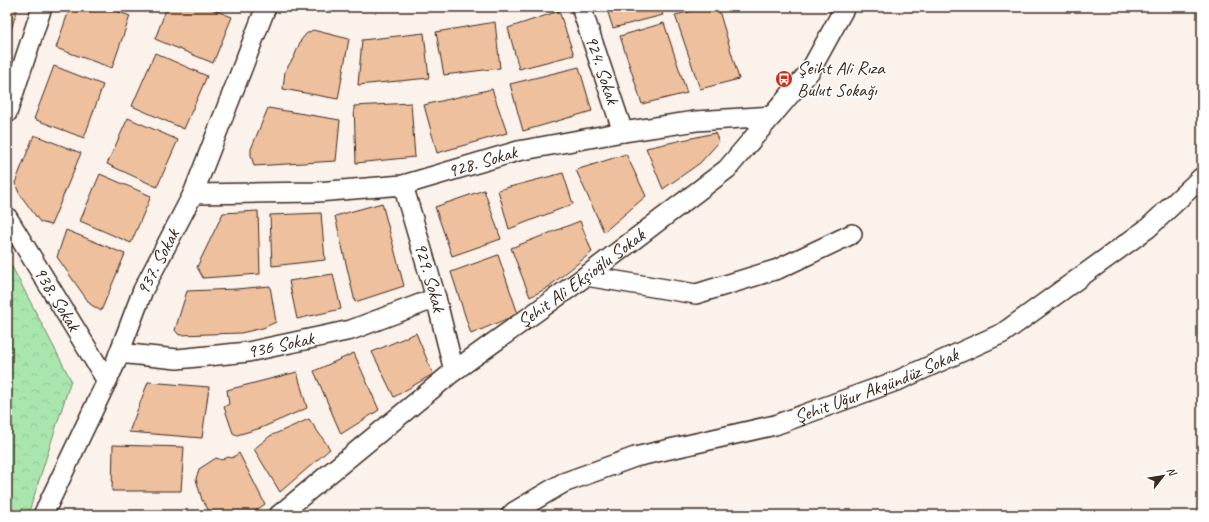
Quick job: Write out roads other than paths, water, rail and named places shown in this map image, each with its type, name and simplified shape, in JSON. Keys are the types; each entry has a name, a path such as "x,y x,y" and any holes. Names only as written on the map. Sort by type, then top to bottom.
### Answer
{"street":[{"path":"7,113 42,7"},
{"name":"937. Sokak","path":"43,515 115,364 143,290 193,194 266,7"},
{"name":"924. Sokak","path":"581,7 623,132"},
{"name":"Şehit Ali Ekşioğlu Sokak","path":"279,515 454,371 586,276 727,169 810,71 845,7"},
{"name":"928. Sokak","path":"193,194 317,192 403,185 518,151 623,132 696,121 772,116"},
{"name":"Şehit Uğur Akgündüz Sokak","path":"515,514 563,483 635,457 775,425 899,380 1003,333 1148,228 1202,177"},
{"name":"929. Sokak","path":"403,185 436,298 454,371"},
{"name":"938. Sokak","path":"7,217 107,381"},
{"path":"586,276 696,294 778,269 852,234"},
{"name":"936 Sokak","path":"119,353 177,359 248,352 351,330 436,298"}],"place":[{"name":"Şeiht Ali Rıza Bulut Sokağı","path":"784,79"}]}
